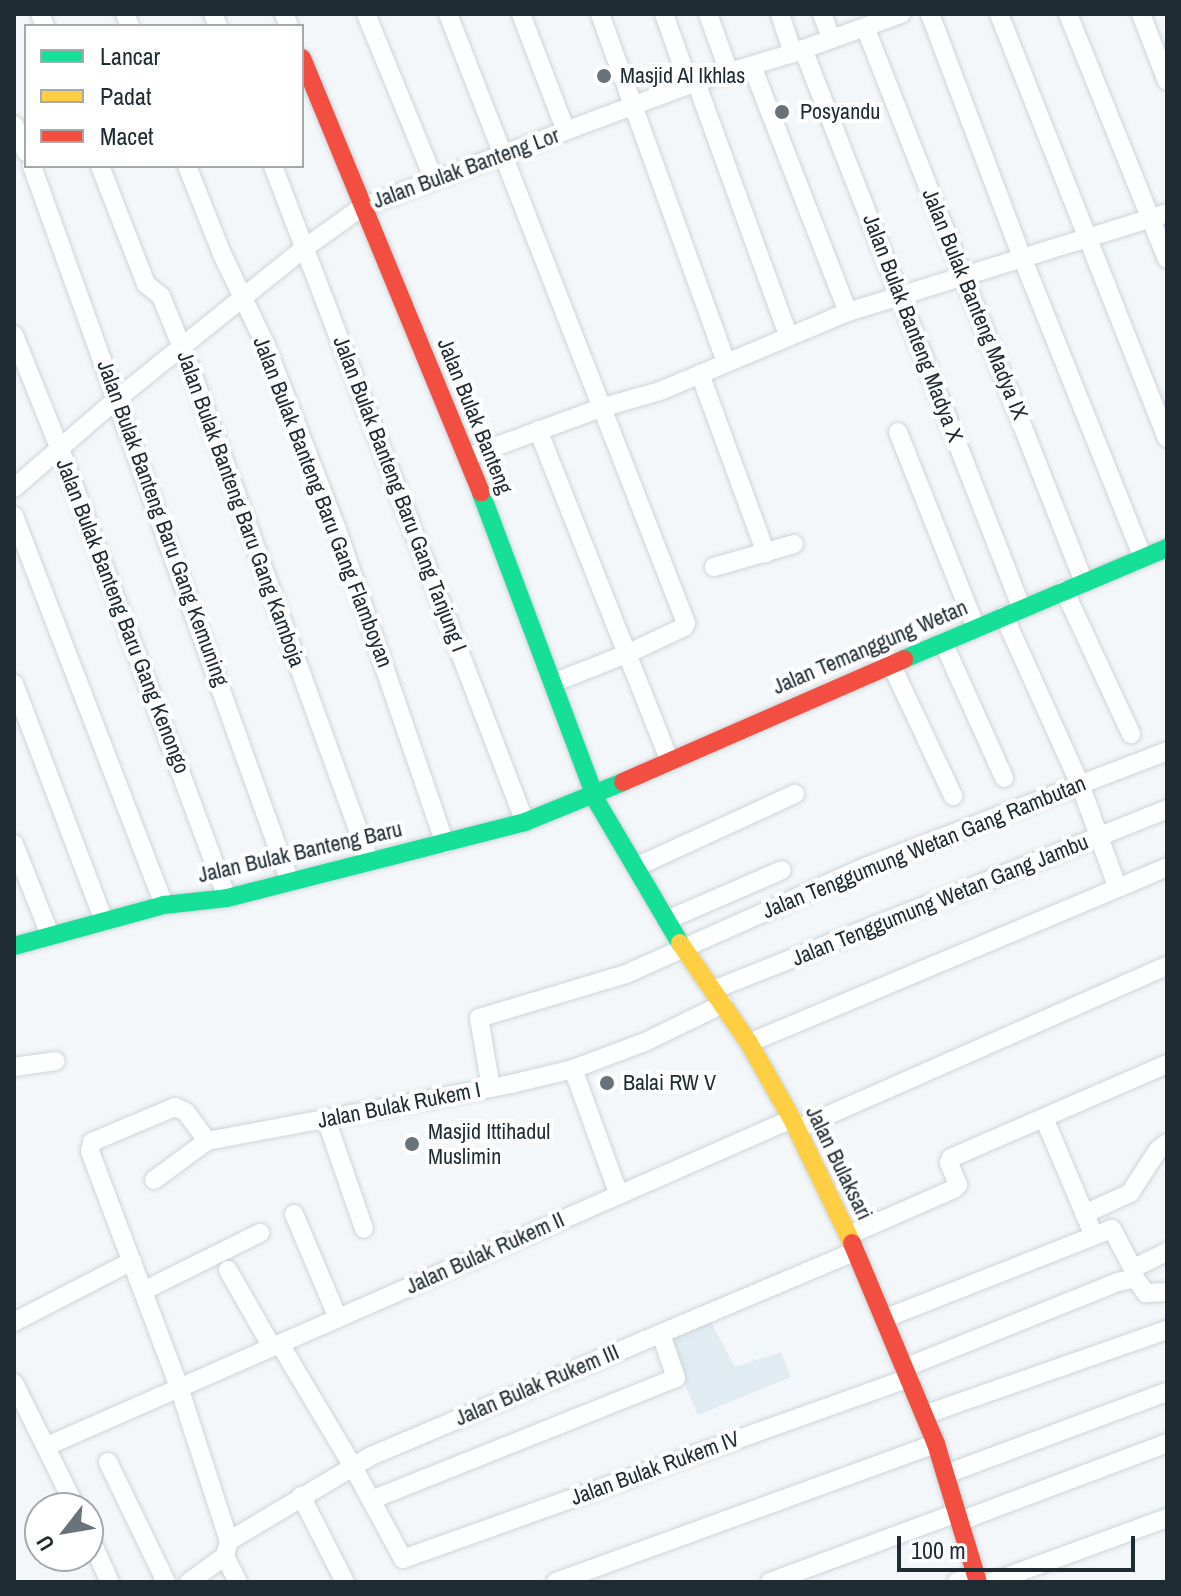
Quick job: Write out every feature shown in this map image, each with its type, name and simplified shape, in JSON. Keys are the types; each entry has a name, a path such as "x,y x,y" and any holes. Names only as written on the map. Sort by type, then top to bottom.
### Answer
{"street":[{"path":"366,14 434,180"},
{"path":"448,14 686,623 684,627 629,653 553,683"},
{"path":"521,14 566,131"},
{"path":"600,14 636,105 726,363"},
{"path":"664,14 789,337"},
{"path":"708,14 729,72"},
{"name":"Jalan Bulak Banteng Madya X","path":"780,14 902,296 1013,612 1101,836 1117,886"},
{"path":"822,14 831,38"},
{"path":"930,14 1022,257 1143,558"},
{"path":"999,14 1167,438"},
{"path":"1068,14 1158,215 1167,259"},
{"path":"1141,14 1167,81"},
{"name":"Jalan Bulak Banteng Lor","path":"14,488 118,398 306,247 362,207 692,83 798,51 892,15"},
{"name":"Jalan Bulak Banteng Madya IX","path":"865,27 1084,582"},
{"name":"Jalan Bulak Banteng","path":"304,63 467,457 598,803"},
{"path":"752,66 848,312"},
{"path":"14,125 24,148"},
{"name":"Jalan Bulak Banteng Baru Gang Kemuning","path":"33,168 290,882"},
{"name":"Jalan Bulak Banteng Baru Gang Kamboja","path":"101,168 146,284 161,296 369,860"},
{"name":"Jalan Bulak Banteng Baru Gang Flamboyan","path":"188,168 266,346 336,527 445,844"},
{"name":"Jalan Bulak Banteng Baru Gang Tanjung I","path":"274,168 525,822"},
{"path":"467,457 604,407 660,391 848,312 1158,215"},
{"name":"Jalan Bulak Banteng Baru Gang Kenongo","path":"14,335 60,449 227,898"},
{"path":"700,374 766,553"},
{"path":"538,430 670,761"},
{"path":"898,432 976,628"},
{"path":"14,516 164,905"},
{"path":"714,567 794,544"},
{"name":"Jalan Temanggung Wetan","path":"598,803 670,761 1064,590 1167,549"},
{"path":"1064,590 1131,734"},
{"path":"943,642 1004,778"},
{"path":"891,664 953,796"},
{"path":"14,684 104,921"},
{"name":"Jalan Tenggumung Wetan Gang Rambutan","path":"491,1088 479,1018 626,974 868,866 1167,751"},
{"path":"636,867 795,794"},
{"name":"Jalan Bulak Banteng Baru","path":"14,946 164,905 227,898 598,803"},
{"name":"Jalan Bulaksari","path":"598,803 682,947 749,1043 794,1124 886,1318 936,1444 958,1517 982,1580"},
{"name":"Jalan Tenggumung Wetan Gang Jambu","path":"718,997 1167,809"},
{"path":"14,844 50,935"},
{"path":"749,1043 1167,867"},
{"path":"667,920 782,870"},
{"name":"Jalan Bulak Rukem II","path":"47,1446 619,1195 1167,966"},
{"name":"Jalan Bulak Rukem I","path":"207,1141 491,1088 573,1069 645,1042 718,997"},
{"path":"14,1067 56,1061"},
{"path":"1094,1236 1044,1118 1167,1064"},
{"path":"573,1069 619,1195"},
{"path":"154,1180 207,1141 186,1112 175,1107 92,1142 89,1148 179,1387 238,1582"},
{"name":"Jalan Bulak Rukem III","path":"189,1582 227,1549 301,1496 352,1465 486,1405 661,1334 852,1243 954,1189 958,1185 949,1163 951,1158 1044,1118"},
{"path":"326,1119 364,1229"},
{"path":"1084,1214 1130,1193 1158,1150 1167,1143"},
{"path":"294,1214 338,1318"},
{"path":"886,1318 1112,1229 1146,1293 1167,1292"},
{"path":"143,1291 260,1233"},
{"name":"Jalan Bulak Rukem IV","path":"371,1500 403,1559 906,1373 1133,1272 1138,1266 1167,1252"},
{"path":"14,1322 132,1261"},
{"path":"228,1270 371,1500 676,1378 661,1334"},
{"path":"924,1415 1167,1330"},
{"path":"14,1383 19,1406 47,1446 69,1492"},
{"path":"946,1474 1167,1392"},
{"path":"770,1582 1167,1443"},
{"path":"556,1582 936,1444"},
{"path":"108,1462 166,1582"},
{"path":"301,1496 345,1582"},
{"path":"957,1582 982,1580 1167,1518"}],"shaded area":[{"path":"709,1318 735,1367 781,1352 791,1377 698,1415 664,1337"}],"traffic: fast":[{"path":"481,493 597,802 680,943"},
{"path":"904,659 1167,548"},
{"path":"14,946 164,905 227,898 525,822 623,782"}],"traffic: slow":[{"path":"680,943 749,1043 792,1119 852,1243"}],"traffic: jam":[{"path":"304,63 481,493"},
{"path":"623,782 904,659"},
{"path":"852,1243 936,1444 978,1582"}],"place":[{"name":"Masjid Al Ikhlas","path":"604,76"},
{"name":"Posyandu","path":"782,112"},
{"name":"Balai RW V","path":"607,1083"},
{"name":"Masjid Ittihadul Muslimin","path":"412,1144"}]}
